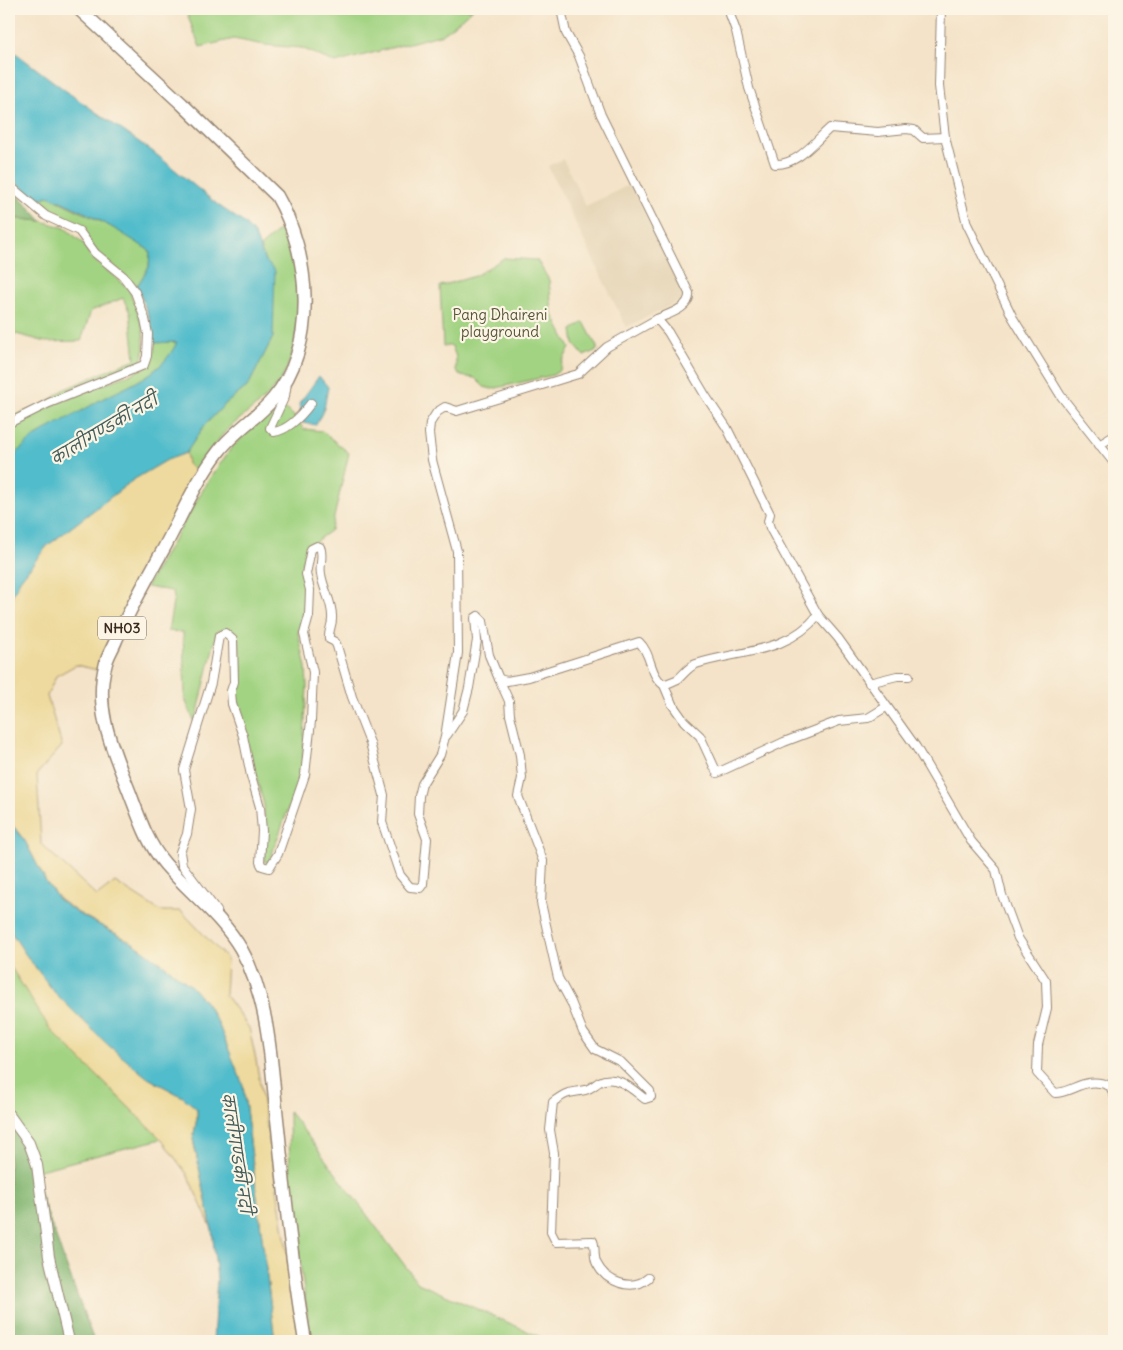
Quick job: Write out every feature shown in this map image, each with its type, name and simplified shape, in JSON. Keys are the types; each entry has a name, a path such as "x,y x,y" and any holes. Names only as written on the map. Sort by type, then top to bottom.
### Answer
{"highway":[{"name":"NH03","path":"79,9 182,104 277,196 285,209 300,251 304,323 300,348 292,369 274,399 218,452 191,493 171,535 133,602 106,663 102,700 106,733 152,847 166,866 214,914 242,951 258,993 269,1040 286,1211 305,1341"}],"street":[{"path":"214,914 218,911 182,865 180,857 187,834 191,809 184,770 211,683 219,636 225,633 233,640 234,682 231,691 232,704 243,736 251,776 260,807 262,831 260,862 262,866 269,868 278,854 305,775 311,721 313,672 304,634 309,616 310,590 306,567 309,553 314,547 317,546 322,550 321,574 332,606 332,622 328,631 329,639 335,642 337,646 352,697 370,743 384,795 382,822 400,875 405,883 415,888 420,888 423,884 428,838 418,814 418,796 422,784 440,755 445,736 458,653 459,585 455,543 432,460 429,433 430,423 437,412 444,407 458,411 578,374 608,346 685,306 689,300 689,293 601,115 579,56 566,34 561,9"},
{"path":"728,9 736,31 749,88 775,164 781,165 796,159 830,128 878,132 906,128 914,130 923,138 945,136"},
{"path":"941,9 939,86 945,136 967,224 1004,300 1061,396 1114,463"},
{"path":"9,185 46,216 79,231 95,253 123,276 135,292 145,319 148,334 147,356 144,365 49,403 9,423"},
{"path":"657,319 668,332 747,465 770,514 768,521 770,528 818,615 838,638 868,683 916,747 971,840 996,870 1018,938 1046,981 1047,1008 1038,1045 1037,1073 1055,1092 1075,1086 1096,1083 1110,1086 1114,1095"},
{"path":"292,369 286,386 285,396 270,428 274,432 282,431 310,403"},
{"path":"1099,445 1114,436"},
{"path":"664,685 680,677 693,665 747,654 760,648 787,641 797,636 818,615"},
{"path":"445,736 463,711 477,640 475,618 478,616 483,621 489,655 498,679 510,701 510,715 520,755 522,778 518,796 542,861 541,903 558,978 575,1011 583,1032 595,1049 620,1062 650,1091 651,1097 645,1099 620,1081 609,1080 599,1082 584,1091 566,1092 552,1102 550,1130 554,1153 551,1232 556,1242 592,1241 599,1267 616,1282 638,1284 648,1278"},
{"path":"498,679 507,681 529,677 638,642 646,651 655,676 664,685 669,698 680,716 700,736 717,773 771,747 819,728 855,718 868,718 886,707"},
{"path":"868,683 897,676 909,676"},
{"path":"9,1115 29,1143 37,1165 49,1257 69,1341"}],"shaded area":[{"path":"563,159 586,206 631,184 686,298 626,327 548,166"}],"green space":[{"path":"185,9 473,9 443,34 335,63 302,48 264,45 234,39 200,47"},
{"path":"9,189 21,198 42,221 9,218"},
{"path":"48,196 120,231 150,251 149,267 137,286 96,252 83,231 67,220 45,212 34,202"},
{"path":"9,218 42,221 65,228 83,243 91,257 129,289 143,328 144,354 139,365 84,384 9,423 9,418 44,404 65,389 135,359 130,313 123,298 91,311 81,341 46,342 9,332"},
{"path":"279,230 294,243 298,299 295,339 291,358 284,375 273,390 225,432 208,458 195,471 188,464 186,453 204,426 224,405 248,386 273,337 264,259 260,247"},
{"name":"Pang Dhaireni playground","path":"504,258 537,260 549,280 552,313 570,348 560,370 553,375 492,389 484,387 475,378 461,376 456,370 456,357 452,346 443,346 440,286 475,276"},
{"path":"584,322 597,350 584,356 574,344 572,330"},
{"path":"177,342 170,357 150,375 34,437 9,464 9,427 58,403 145,368 149,362 150,343"},
{"path":"278,404 293,415 304,429 322,431 349,453 331,530 307,548 302,562 304,613 298,633 306,667 307,687 302,771 269,862 265,862 264,805 239,712 236,691 241,672 239,641 229,628 217,631 195,724 185,699 183,632 168,631 174,597 172,591 146,587 210,478 232,447"},
{"path":"9,964 50,1029 161,1139 32,1172 9,1092"},
{"path":"9,1092 32,1172 94,1341 9,1341"},
{"path":"289,1111 418,1283 550,1341 311,1341 290,1190"}],"sand":[{"path":"186,453 188,464 195,471 202,467 171,519 102,671 76,665 56,676 47,696 62,746 37,774 41,844 97,896 115,882 160,911 181,911 227,959 225,995 249,1028 256,1060 287,1250 299,1341 275,1341 243,1085 218,1023 206,1003 191,986 133,943 77,912 59,899 46,882 25,841 9,821 10,596 47,546 133,480 167,460"},
{"path":"9,929 54,989 105,1041 143,1074 185,1098 197,1109 193,1139 212,1229 187,1174 161,1139 50,1029 9,964"}],"water":[{"name":"कालीगण्डकी नदी","path":"9,48 70,94 152,151 218,205 244,223 255,235 264,259 275,271 273,337 248,386 224,405 204,426 186,453 167,460 133,480 47,546 20,580 9,602 9,464 24,446 42,432 147,376 164,361 177,342 150,343 150,320 137,286 149,267 150,251 100,221 48,196 34,202 9,174"},
{"path":"319,376 328,387 324,409 316,425 303,423 299,404"},
{"name":"कालीगण्डकी नदी","path":"9,821 25,841 46,882 59,900 77,913 133,943 164,965 191,986 206,1003 218,1023 243,1085 275,1341 213,1341 217,1279 212,1229 193,1139 197,1109 183,1097 148,1078 108,1045 55,993 9,929"}]}
